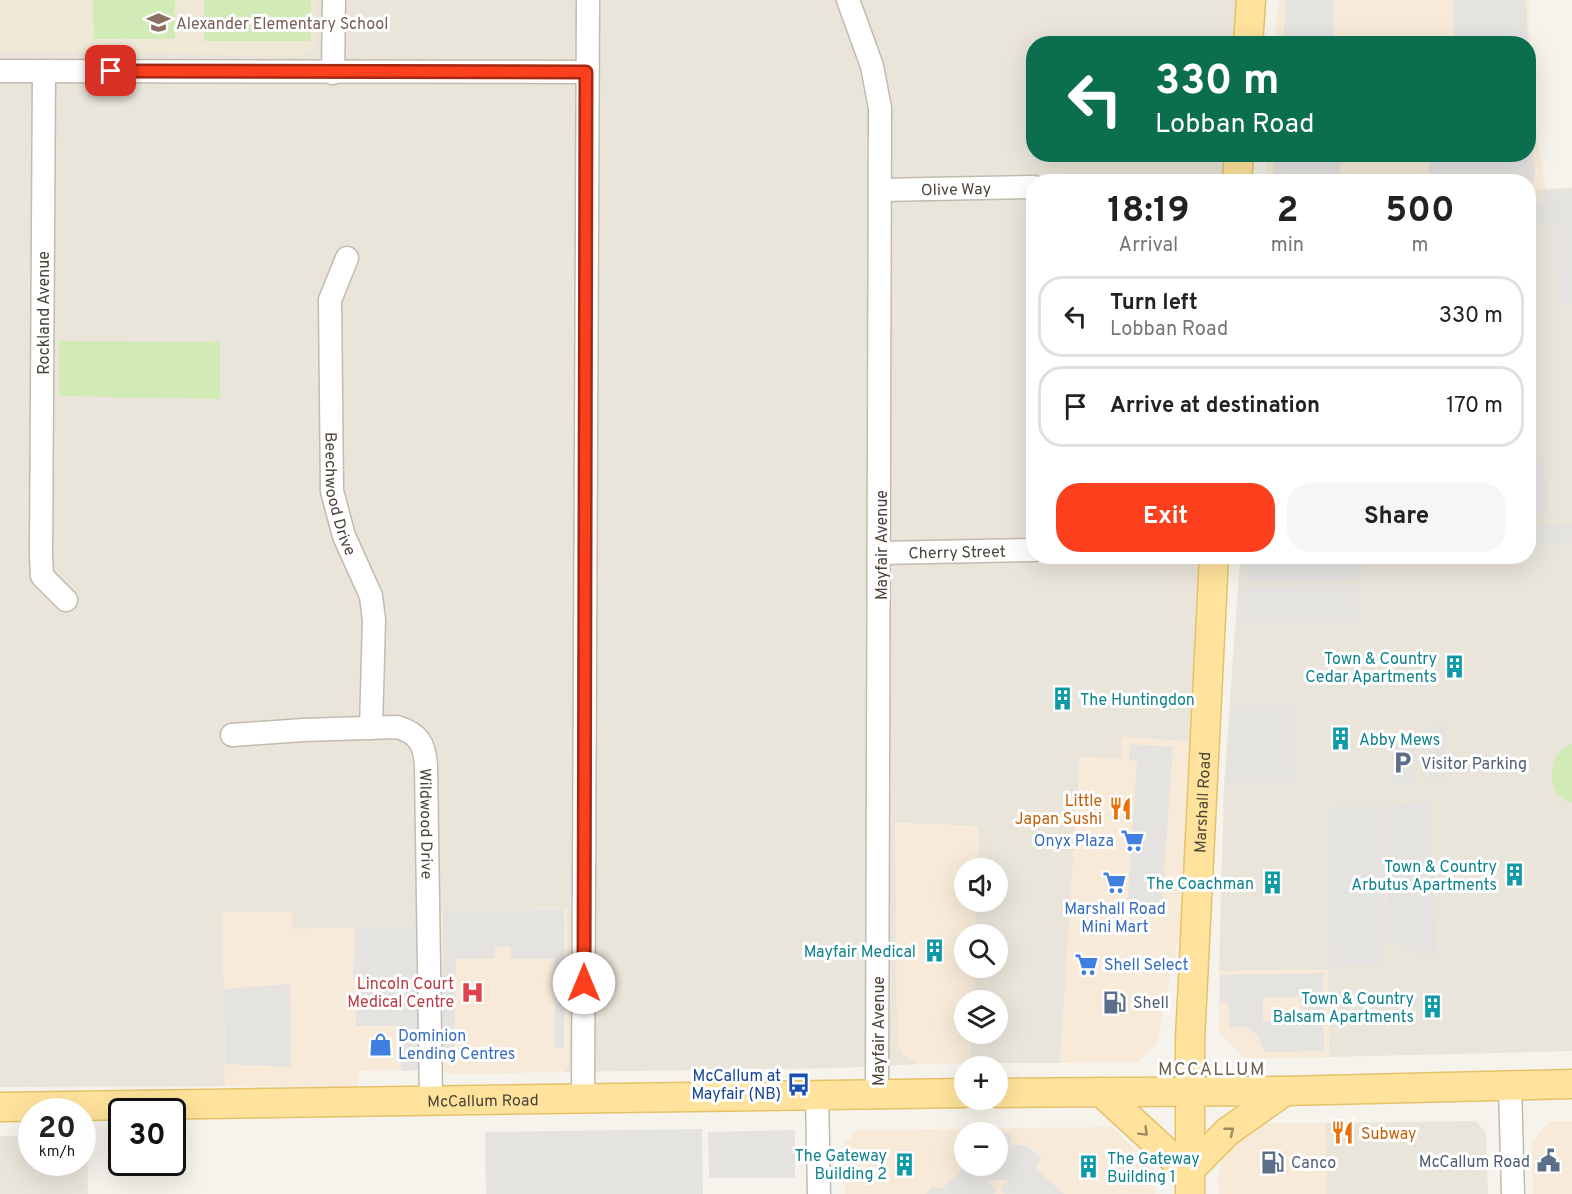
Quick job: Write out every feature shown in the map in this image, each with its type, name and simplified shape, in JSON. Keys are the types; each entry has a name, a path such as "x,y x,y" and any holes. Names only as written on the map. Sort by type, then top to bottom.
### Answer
{"main road":[{"path":"1249,36 1251,0"},
{"name":"Marshall Road","path":"1189,1183 1188,1090 1200,798 1214,564"},
{"path":"1008,1093 1572,1084"},
{"path":"1101,1092 1189,1183 1227,1132 1285,1090"},
{"name":"McCallum Road","path":"0,1107 954,1093"}],"street":[{"path":"333,73 334,0"},
{"path":"584,1099 588,0"},
{"name":"Mayfair Avenue","path":"848,0 878,87 881,553 877,1094"},
{"path":"0,71 586,72"},
{"name":"Rockland Avenue","path":"44,71 42,576 62,595"},
{"name":"Olive Way","path":"880,190 1026,187"},
{"name":"Beechwood Drive","path":"347,258 330,300 332,490 344,536 371,596 374,620 371,728"},
{"name":"Cherry Street","path":"881,553 1026,550"},
{"name":"Wildwood Drive","path":"232,735 397,728 408,730 419,739 425,755 431,1101"},
{"path":"1510,1085 1513,1194"},
{"path":"817,1095 819,1194"}],"shaded area":[{"path":"0,0 1241,0 1238,36 1026,36 1026,162 1230,162 1230,174 1026,174 1026,564 1208,564 1195,742 1122,737 1121,759 1080,757 1060,1063 1008,1063 1008,1056 970,1056 971,1044 1008,1044 1008,990 973,990 974,978 1008,978 1008,924 975,924 976,912 1008,912 1008,858 978,858 979,826 896,823 903,1055 918,1064 841,1068 565,1072 569,1064 567,909 438,910 417,927 291,929 292,912 223,912 225,1086 0,1087"},
{"name":"Alexander Elementary School","path":"0,0 316,0 316,46 305,55 0,52"},
{"path":"1278,0 1529,0 1530,36 1275,36"},
{"path":"1286,0 1334,0 1333,36 1283,36"},
{"path":"1453,0 1526,0 1528,36 1454,36"},
{"path":"1536,130 1546,189 1536,190 1536,174 1266,174 1267,162 1536,162"},
{"path":"1274,162 1340,162 1341,174 1274,174"},
{"path":"1429,162 1534,162 1535,170 1534,174 1429,174"},
{"path":"1572,188 1572,1051 1329,1057 1328,970 1219,971 1224,786 1240,564 1536,564 1536,189"},
{"path":"1572,190 1572,305 1557,305 1555,226 1536,226 1536,206 1545,206 1544,191"},
{"path":"1536,461 1546,461 1548,518 1536,518"},
{"path":"1572,524 1572,543 1536,544 1536,525"},
{"path":"1246,564 1363,564 1363,580 1246,582"},
{"path":"1358,585 1359,622 1239,623 1239,587"},
{"path":"1293,705 1295,783 1227,783 1232,706"},
{"name":"Visitor Parking","path":"1428,726 1445,726 1446,781 1429,781"},
{"path":"1122,737 1195,742 1183,917 1156,1045 1138,1062 1060,1063 1080,757 1121,759"},
{"name":"Visitor Parking","path":"1392,742 1414,742 1414,784 1392,784"},
{"path":"1130,744 1173,747 1161,914 1127,912 1137,761 1129,760"},
{"path":"1431,802 1436,955 1420,954 1402,945 1388,943 1386,807"},
{"path":"1383,806 1385,965 1330,966 1328,807"},
{"name":"Mayfair Medical","path":"895,823 979,826 978,858 954,858 954,912 976,912 975,924 954,924 954,978 974,978 973,990 954,990 954,1044 971,1044 970,1056 954,1056 954,1063 918,1064 903,1055 897,1044"},
{"path":"567,908 569,1065 565,1072 448,1074 438,1067 438,910"},
{"path":"564,909 564,1048 555,1048 554,959 511,959 511,947 495,947 494,959 456,959 454,1048 442,1048 443,910"},
{"path":"223,912 292,912 291,929 417,927 418,1070 358,1071 357,1087 225,1086"},
{"path":"417,927 416,980 353,979 355,928"},
{"path":"1328,970 1329,1057 1244,1058 1219,1033 1219,971"},
{"path":"1323,973 1324,1051 1265,1052 1258,1036 1247,1027 1230,1027 1228,1004 1220,1001 1220,975","holes":["1263,997 1301,997 1302,1020 1263,1021"]},
{"path":"290,984 291,1067 225,1064 224,989"},
{"path":"355,990 418,990 418,1070 401,1071 400,1026 356,1026"},
{"path":"1476,1121 1486,1133 1488,1194 1327,1194 1325,1123"},
{"path":"1550,1121 1572,1121 1572,1194 1533,1194 1532,1142"},
{"path":"1262,1123 1325,1123 1327,1194 1219,1194 1218,1175 1222,1158 1237,1140"},
{"path":"1112,1127 1153,1168 1155,1194 845,1194 844,1143 859,1130 954,1129 954,1176 1008,1176 1008,1128"},
{"path":"702,1129 703,1194 486,1194 485,1132"},
{"path":"795,1130 795,1178 709,1178 708,1132"},
{"path":"1008,1133 1011,1133 1011,1145 1024,1145 1042,1158 1035,1168 1064,1194 1005,1194 1000,1189 1009,1180 987,1180 997,1192 994,1194 926,1194 932,1187 942,1188 955,1176 1008,1176"},
{"path":"0,1136 18,1136 18,1176 88,1176 88,1194 0,1194"}],"green space":[{"path":"93,0 175,0 175,39 94,39"},
{"path":"204,0 311,0 311,41 204,41"},
{"path":"59,341 220,342 220,399 59,396"},
{"path":"1572,744 1572,803 1563,799 1557,792 1552,774 1557,756"}],"place":[{"name":"Alexander Elementary School","path":"158,23"},
{"name":"Town & Country Cedar Apartments","path":"1455,667"},
{"name":"The Huntingdon","path":"1062,699"},
{"name":"Abby Mews","path":"1341,739"},
{"name":"Visitor Parking","path":"1403,763"},
{"name":"Little Japan Sushi","path":"1120,809"},
{"name":"Onyx Plaza","path":"1132,840"},
{"name":"Town & Country Arbutus Apartments","path":"1515,875"},
{"name":"Marshall Road Mini Mart","path":"1115,883"},
{"name":"The Coachman","path":"1272,883"},
{"name":"Mayfair Medical","path":"934,951"},
{"name":"Shell Select","path":"1086,964"},
{"name":"Lincoln Court Medical Centre","path":"472,992"},
{"name":"Shell","path":"1115,1002"},
{"name":"Town & Country Balsam Apartments","path":"1432,1007"},
{"name":"Dominion Lending Centres","path":"380,1044"},
{"name":"McCallum at Mayfair (NB)","path":"799,1084"},
{"name":"Subway","path":"1343,1133"},
{"name":"McCallum Road","path":"1548,1161"},
{"name":"Canco","path":"1273,1162"},
{"name":"The Gateway Building 2","path":"905,1164"},
{"name":"The Gateway Building 1","path":"1089,1167"}],"district":[{"name":"MCCALLUM","path":"1212,1069"}],"route":[{"path":"111,71 366,74 586,72 584,983"}]}
